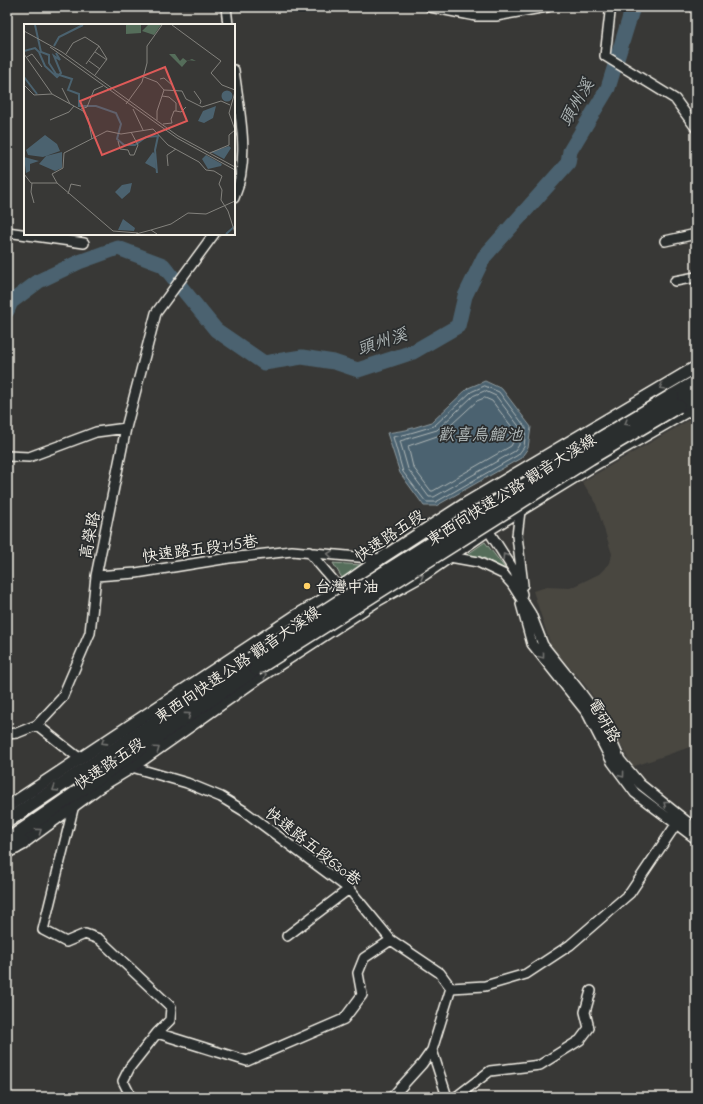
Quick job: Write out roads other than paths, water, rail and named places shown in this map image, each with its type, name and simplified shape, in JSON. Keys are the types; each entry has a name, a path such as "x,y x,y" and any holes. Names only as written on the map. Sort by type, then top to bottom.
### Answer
{"highway":[{"name":"東西向快速公路 觀音大溪線","path":"7,820 400,563 584,448 696,382"},
{"name":"東西向快速公路 觀音大溪線","path":"7,841 170,729 206,702 256,669 590,458 696,396"},
{"path":"7,852 23,842"}],"main road":[{"name":"快速路五段","path":"7,807 294,616 321,601 380,559 465,504 696,367"},
{"name":"快速路五段","path":"23,842 255,680 378,600 423,575 488,530 592,466 696,406"}],"street":[{"path":"226,7 228,24"},
{"path":"430,7 476,16 496,16 547,7"},
{"path":"610,7 605,56 675,99 696,128"},
{"path":"235,77 242,129 243,153 241,173 235,196"},
{"path":"7,232 24,234"},
{"path":"666,241 696,234"},
{"path":"28,235 84,243"},
{"name":"高榮路","path":"7,734 17,733 37,725 62,698 90,633 96,576 126,428 156,313 213,235"},
{"path":"675,280 696,276"},
{"path":"7,456 30,457 96,432 126,428"},
{"name":"電研路","path":"465,504 488,530 515,572 543,645 593,708 620,760 640,784 679,820 696,839"},
{"path":"520,511 517,536 526,604"},
{"name":"快速路五段715巷","path":"96,576 136,573 237,557 292,551 380,559"},
{"path":"309,552 360,612"},
{"name":"電研路","path":"450,557 478,562 503,574 526,604"},
{"name":"電研路","path":"519,594 532,644 587,713 612,762 635,793 679,820 696,828"},
{"path":"37,725 79,758"},
{"name":"快速路五段630巷","path":"132,767 187,784 221,797 244,811 349,889 391,940 440,973 451,988"},
{"path":"74,805 43,930 66,942 85,934 99,939 171,1007 170,1020 157,1033 130,1067 123,1081 131,1097"},
{"path":"392,1097 422,1064 432,1050 451,988 485,986 526,974 570,945 630,893 679,820"},
{"path":"287,936 349,889"},
{"path":"157,1033 247,1061 344,1019 362,996 358,973 364,958 391,940"},
{"path":"456,1097 490,1071 540,1065 580,1040 589,1028 585,1012 592,991"},
{"path":"432,1050 447,1097"}],"water":[{"name":"歡喜烏鰡池","path":"485,381 502,389 531,427 528,448 521,458 436,506 424,506 400,473 387,433 406,430 432,422 468,388"}],"waterway":[{"name":"頭州溪","path":"7,311 11,302 39,281 79,262 118,248 163,265 216,330 264,363 302,357 334,362 358,370 413,352 458,326 465,296 484,257 568,163 570,151 608,88 633,7"}],"place":[{"name":"台灣中油","path":"307,586"}]}
